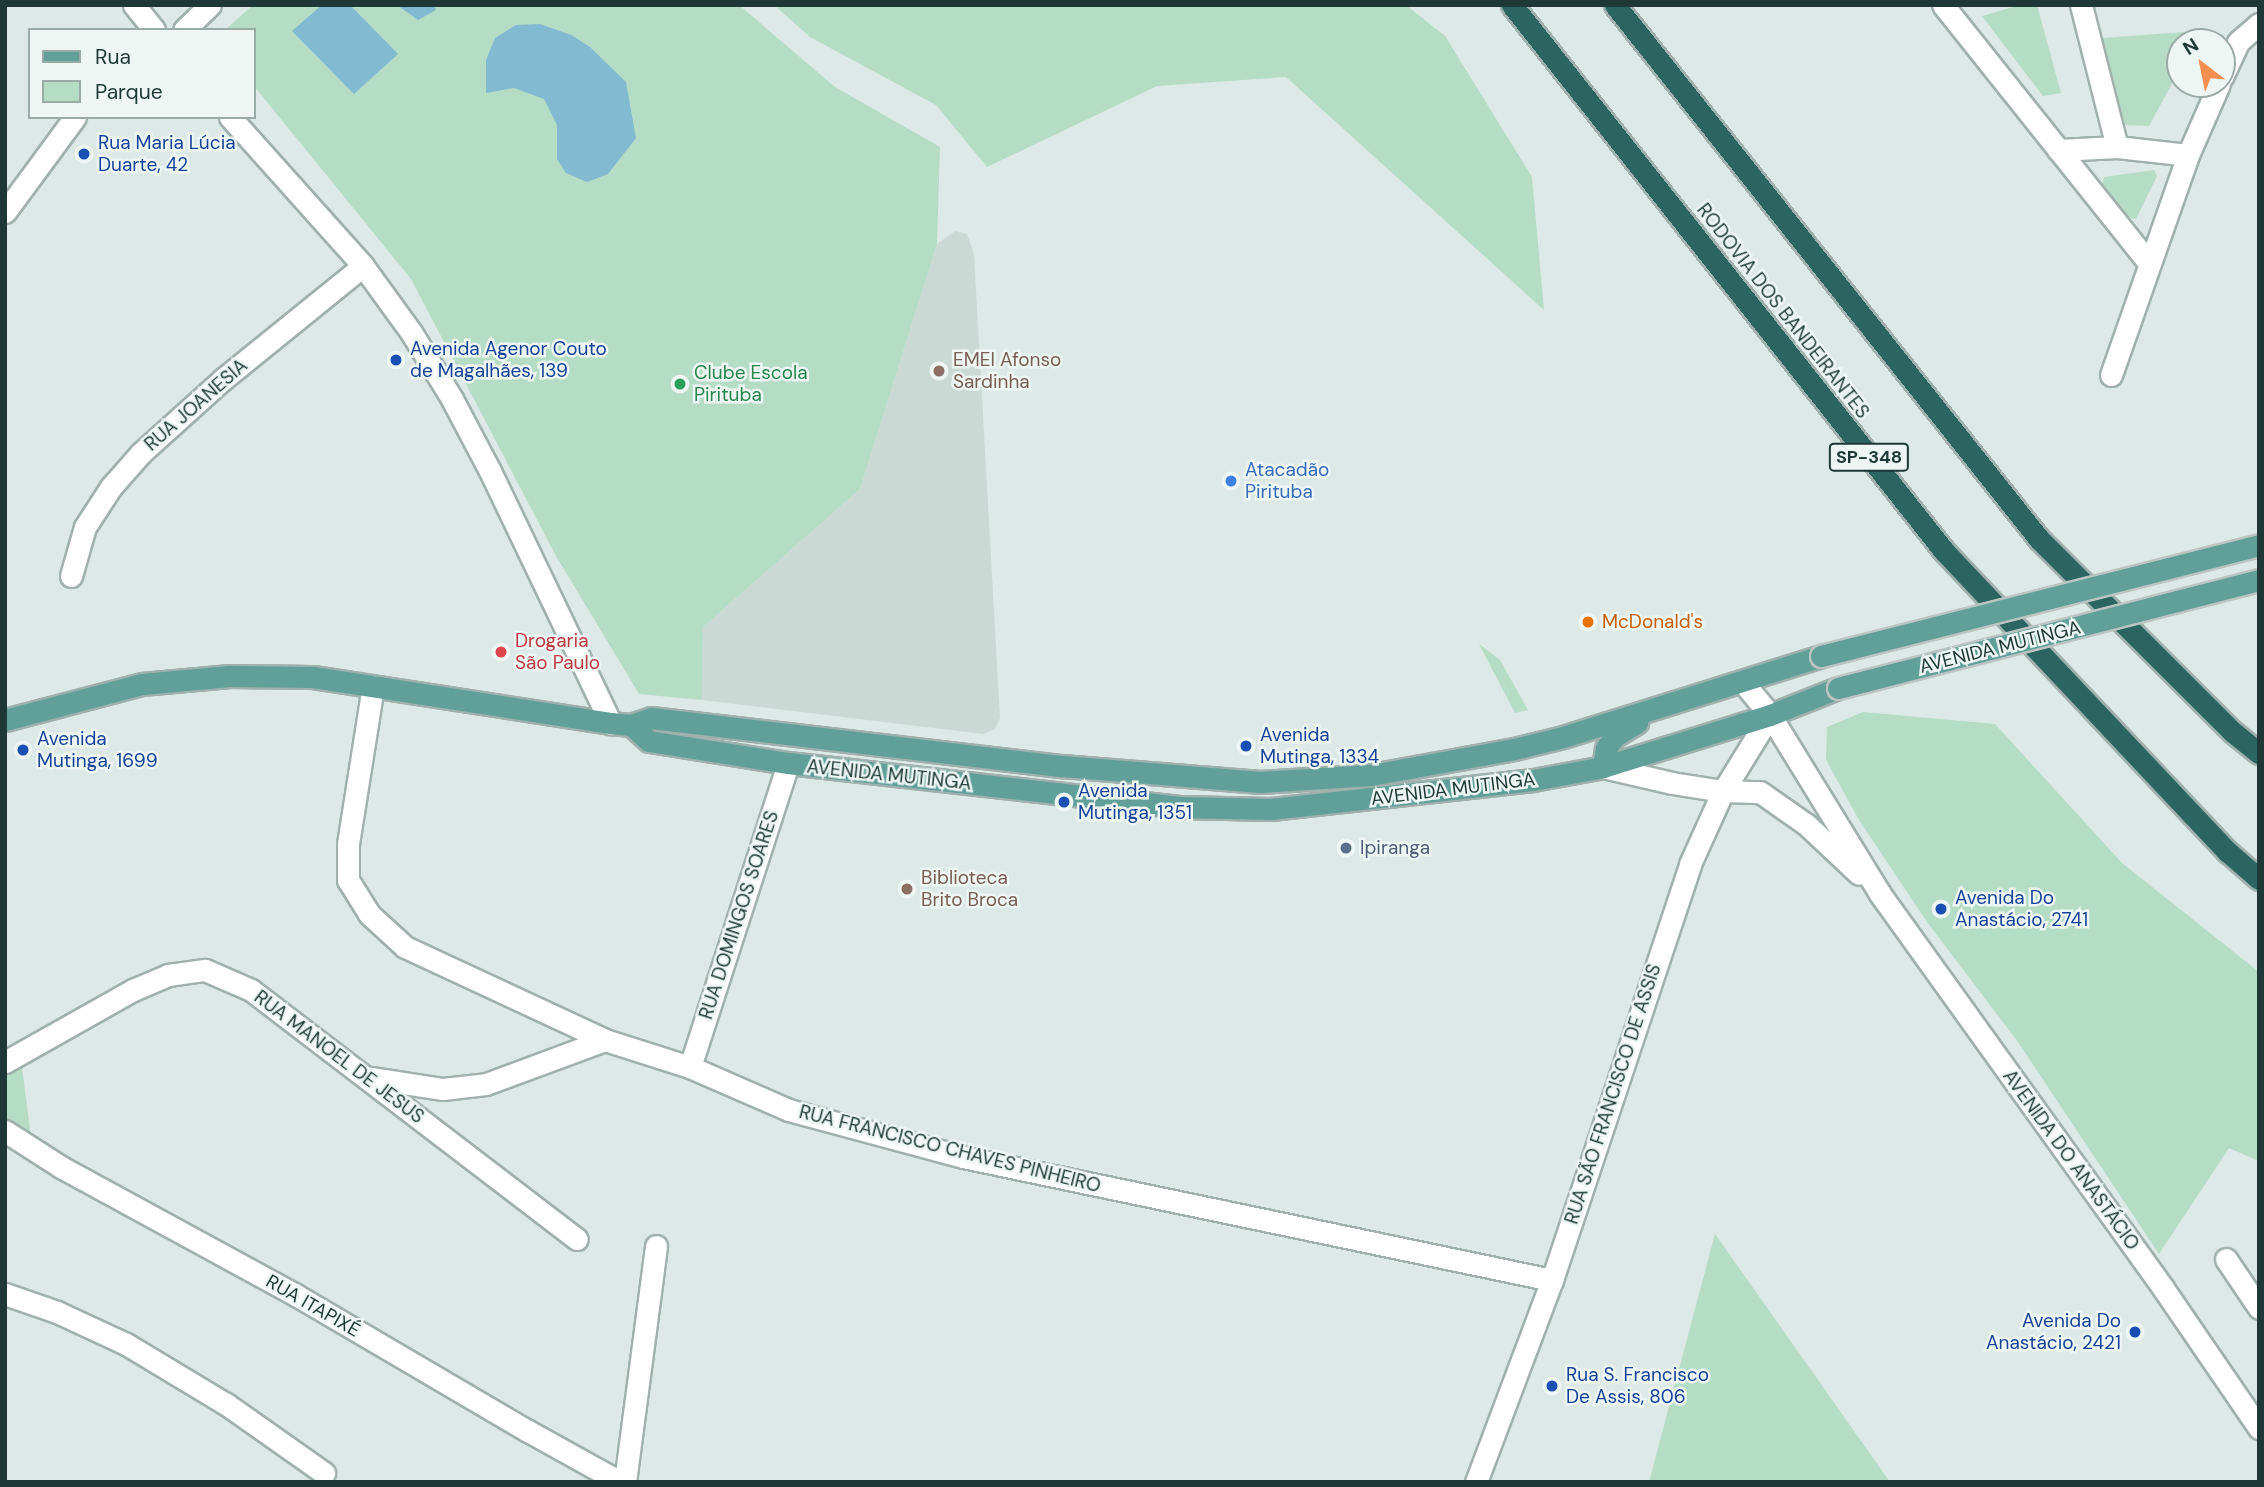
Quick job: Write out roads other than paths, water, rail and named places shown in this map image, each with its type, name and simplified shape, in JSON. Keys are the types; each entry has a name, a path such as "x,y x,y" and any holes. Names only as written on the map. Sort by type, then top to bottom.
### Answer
{"highway":[{"name":"RODOVIA DOS BANDEIRANTES","path":"1513,5 1944,551 2219,843 2259,878"},
{"path":"1615,5 2039,539 2234,733 2259,753"}],"main road":[{"name":"AVENIDA MUTINGA","path":"5,720 142,684 230,676 299,677 621,724 651,718 1062,766 1260,782 1371,775 1469,758 1563,737 1821,656 2259,545"},
{"name":"AVENIDA MUTINGA","path":"621,724 649,741 788,763 1180,807 1271,809 1533,780 1603,767 1770,715 1838,688 2259,580"},
{"path":"1603,767 1605,748 1615,736 1665,710 1672,703"}],"street":[{"path":"134,5 148,27"},
{"path":"186,28 210,5"},
{"path":"1943,5 2148,262"},
{"path":"2081,5 2117,147"},
{"path":"2236,46 2259,24"},
{"path":"2111,375 2148,262 2188,155 2213,98"},
{"path":"5,212 74,119"},
{"path":"232,119 363,266 411,332 452,398 593,684 604,690 621,724"},
{"path":"2058,150 2117,147 2188,155"},
{"name":"RUA JOANESIA","path":"71,576 85,527 111,487 141,453 222,380 363,266"},
{"name":"AVENIDA DO ANASTÁCIO","path":"1742,681 1770,715 1880,894 2163,1288 2259,1428"},
{"name":"RUA FRANCISCO CHAVES PINHEIRO","path":"373,686 348,844 348,880 369,914 405,947 605,1040 690,1067 789,1110 963,1157 1552,1280"},
{"name":"RUA SÃO FRANCISCO DE ASSIS","path":"1476,1482 1552,1280 1690,864 1723,791 1770,715"},
{"name":"RUA DOMINGOS SOARES","path":"690,1067 788,763"},
{"name":"AVENIDA DO ANASTÁCIO","path":"1603,767 1632,776 1723,791 1759,792 1773,799 1807,825 1880,894"},
{"name":"RUA MANOEL DE JESUS","path":"5,1062 133,990 168,975 205,970 251,990 577,1239"},
{"path":"368,1078 443,1088 486,1084 605,1040"},
{"name":"RUA ITAPIXÉ","path":"5,1131 61,1167 296,1295 528,1431 623,1482"},
{"path":"623,1482 656,1246"},
{"path":"2226,1259 2259,1308"},
{"path":"5,1294 57,1312 126,1344 226,1404 324,1473"}],"water":[{"path":"322,5 350,5 398,54 354,94 292,31"},
{"path":"397,5 434,5 436,10 418,20"},
{"path":"540,24 571,35 590,47 626,82 636,138 608,174 587,182 566,173 557,159 557,125 544,99 514,88 486,93 486,60 495,38 516,25"}],"place":[{"name":"Rua Maria Lúcia Duarte, 42","path":"84,154"},
{"name":"Avenida Agenor Couto de Magalhães, 139","path":"396,360"},
{"name":"EMEI Afonso Sardinha","path":"939,371"},
{"name":"Clube Escola Pirituba","path":"680,384"},
{"name":"Atacadão Pirituba","path":"1231,481"},
{"name":"McDonald's","path":"1588,622"},
{"name":"Drogaria São Paulo","path":"501,652"},
{"name":"Avenida Mutinga, 1334","path":"1246,746"},
{"name":"Avenida Mutinga, 1699","path":"23,750"},
{"name":"Avenida Mutinga, 1351","path":"1064,802"},
{"name":"Ipiranga","path":"1346,848"},
{"name":"Biblioteca Brito Broca","path":"907,889"},
{"name":"Avenida Do Anastácio, 2741","path":"1941,909"},
{"name":"Avenida Do Anastácio, 2421","path":"2135,1332"},
{"name":"Rua S. Francisco De Assis, 806","path":"1552,1386"}]}
